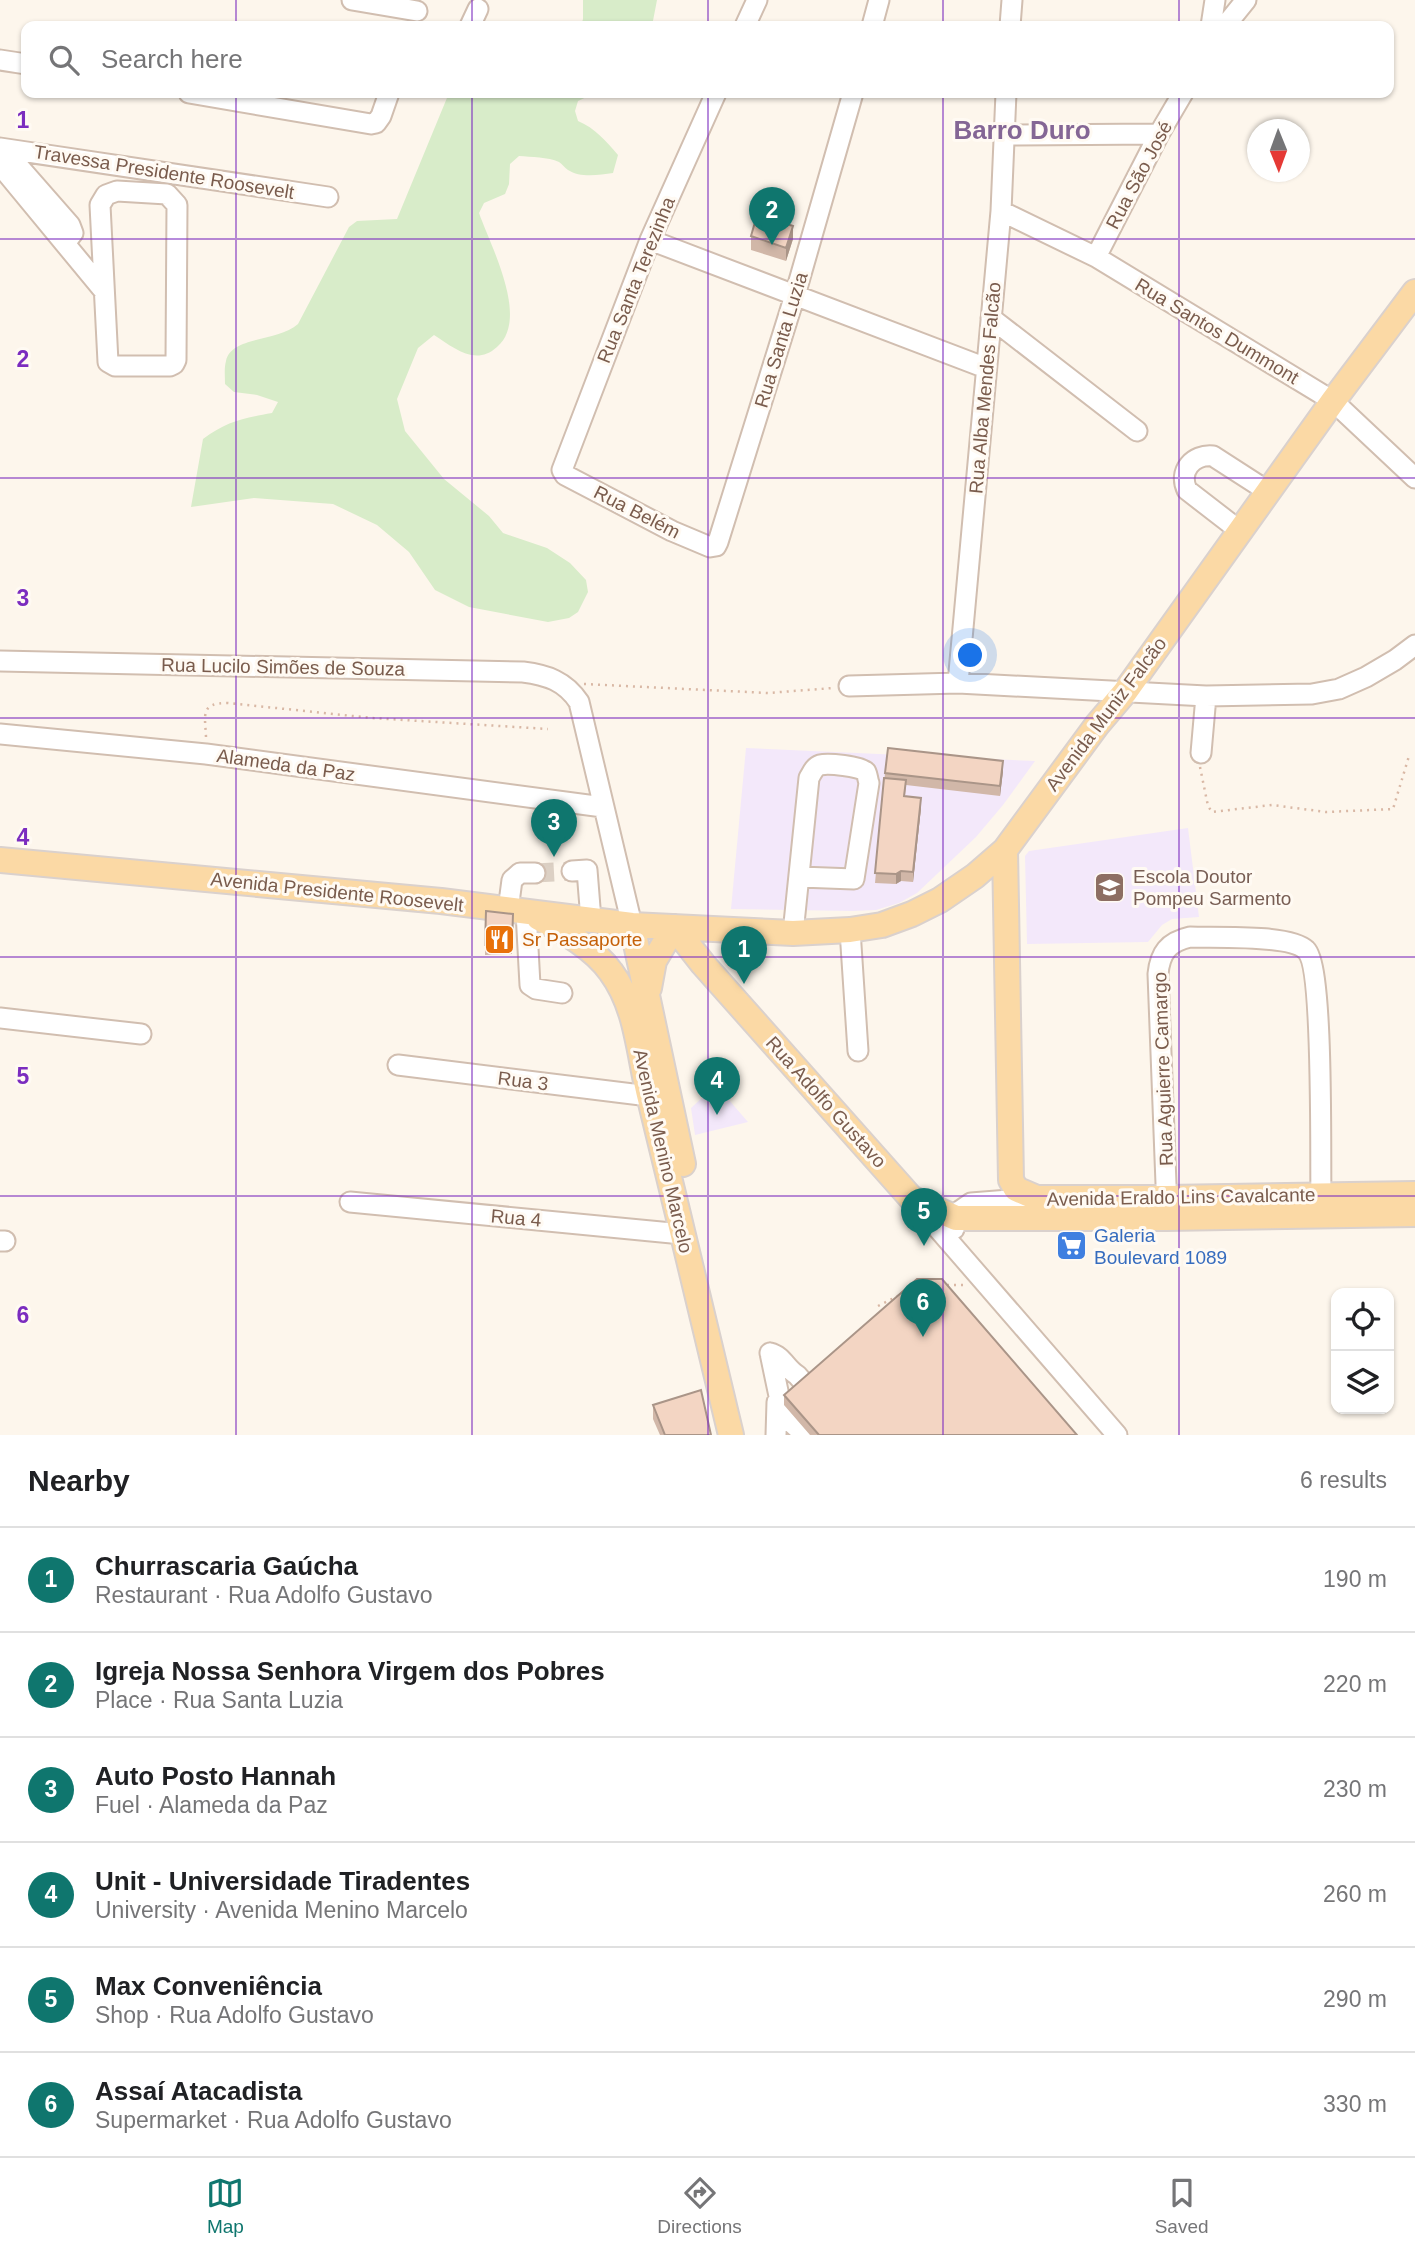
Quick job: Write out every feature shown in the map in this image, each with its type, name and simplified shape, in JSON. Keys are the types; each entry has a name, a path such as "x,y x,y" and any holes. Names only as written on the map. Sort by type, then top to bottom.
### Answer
{"main road":[{"name":"Avenida Muniz Falcão","path":"674,927 793,933 850,930 882,925 940,900 975,876 1005,850 1097,725 1125,692 1415,292"},
{"path":"1005,850 1011,1180 1016,1189 1037,1198"},
{"name":"Avenida Presidente Roosevelt","path":"0,860 441,901 632,925 674,927"},
{"name":"Avenida Menino Marcelo","path":"517,911 566,932 591,951 611,971 633,1019 649,1096 732,1435"},
{"name":"Avenida Menino Marcelo","path":"632,925 744,1435"},
{"path":"648,1007 649,983 654,961 674,927"},
{"name":"Rua Adolfo Gustavo","path":"674,927 703,964 911,1198"},
{"name":"Avenida Eraldo Lins Cavalcante","path":"1037,1198 1167,1208 1321,1195 1415,1194"},
{"path":"911,1198 956,1219 1167,1208 1415,1214"}],"street":[{"path":"352,0 416,12"},
{"path":"747,21 757,0"},
{"path":"873,21 878,0"},
{"path":"1010,21 1012,0"},
{"path":"1212,21 1215,0"},
{"path":"1229,21 1246,0"},
{"path":"0,60 21,63"},
{"path":"218,98 371,124 376,123 381,116 387,98"},
{"name":"Rua Santa Terezinha","path":"562,470 650,240 714,98"},
{"name":"Rua Santa Luzia","path":"716,546 795,295 852,98"},
{"name":"Rua Alba Mendes Falcão","path":"958,683 1001,211 1006,98"},
{"name":"Rua São José","path":"1096,257 1180,98"},
{"path":"1003,135 1159,134"},
{"path":"1,153 71,225 73,233 66,242 104,291 108,362 115,366 174,365 176,360 177,205 173,198 167,194 117,191 106,195 100,205 104,291"},
{"name":"Travessa Presidente Roosevelt","path":"1,153 328,197"},
{"name":"Rua Santos Dummont","path":"1001,211 1096,257 1334,401 1415,478"},
{"path":"650,240 986,368"},
{"path":"991,318 1137,431"},
{"path":"1240,531 1187,490 1184,474 1196,458 1203,455 1213,456 1269,492"},
{"name":"Rua Belém","path":"562,470 565,475 673,531 710,547 716,546"},
{"path":"849,686 958,683 1206,696 1312,694 1339,689 1375,672 1415,645"},
{"name":"Rua Lucilo Simões de Souza","path":"0,661 523,672 544,675 564,684"},
{"path":"564,684 579,702 632,925"},
{"path":"1201,753 1206,696"},
{"name":"Alameda da Paz","path":"0,734 206,754 603,807"},
{"path":"793,933 809,778 813,770 820,765 843,765 864,770 869,783 853,879 800,877"},
{"path":"590,919 579,870 618,867"},
{"path":"535,873 520,873 512,880 530,985 536,989 562,993"},
{"path":"850,930 858,1051"},
{"name":"Rua Aguierre Camargo","path":"1167,1208 1158,974 1164,951 1178,939 1189,937 1279,939 1298,944 1306,949 1310,956 1317,995 1321,1195"},
{"path":"0,1018 141,1034"},
{"name":"Rua 3","path":"398,1065 649,1096"},
{"name":"Rua Adolfo Gustavo","path":"911,1198 1117,1435"},
{"name":"Avenida Eraldo Lins Cavalcante","path":"956,1219 963,1206 971,1203 1037,1198"},
{"name":"Rua 4","path":"350,1202 682,1234"},
{"path":"956,1219 955,1241 960,1255"},
{"path":"805,1435 783,1415 770,1353 779,1356 793,1373 797,1374 849,1435"},
{"path":"776,1435 778,1394"}],"path":[{"path":"564,684 609,684 768,694 849,686"},
{"path":"206,754 206,713 213,703 372,718 548,729"},
{"path":"1201,753 1201,773 1208,806 1212,811 1272,805 1326,812 1393,809 1409,756"},
{"path":"944,1285 985,1283"},
{"path":"878,1306 906,1292"}],"shaded area":[{"path":"746,748 1035,761 976,837 917,893 899,903 876,910 853,911 731,909"},
{"name":"Escola Doutor Pompeu Sarmento","path":"1188,828 1199,917 1172,919 1162,925 1148,942 1027,944 1025,856 1029,851"},
{"path":"716,1085 748,1122 695,1135 691,1108"}],"green space":[{"path":"583,0 657,0 653,21 583,19"},
{"path":"447,98 584,98 578,101 575,111 578,121 595,131 618,155 613,173 596,175 573,173 559,162 545,158 519,156 510,164 509,184 505,194 484,203 479,213 505,282 510,319 506,335 489,353 472,355 456,349 434,335 418,348 397,399 405,431 444,479 489,516 503,533 547,548 570,563 586,580 588,592 578,612 569,618 548,622 469,607 435,590 409,552 377,525 333,504 254,498 191,507 203,439 236,421 272,413 278,402 257,395 234,392 225,384 225,364 230,353 246,343 279,334 298,324 349,227 357,221 397,219"}],"building":[{"path":"757,215 793,226 786,248 751,236"},
{"path":"888,748 1003,761 1000,786 885,773"},
{"path":"884,778 906,780 904,796 921,798 913,872 875,873"},
{"name":"Sr Passaporte","path":"486,911 513,914 512,944 485,945"},
{"path":"917,1279 942,1279 1077,1435 819,1435 784,1395"},
{"path":"701,1390 711,1435 665,1435 653,1405"}],"tunnel":[{"path":"535,873 572,871"}],"place":[{"name":"Igreja Nossa Senhora Virgem dos Pobres","path":"772,245"},
{"name":"Auto Posto Hannah","path":"554,857"},
{"name":"Escola Doutor Pompeu Sarmento","path":"1110,887"},
{"name":"Sr Passaporte","path":"499,939"},
{"name":"Churrascaria Gaúcha","path":"744,984"},
{"name":"Unit - Universidade Tiradentes","path":"717,1115"},
{"name":"Max Conveniência","path":"924,1246"},
{"name":"Galeria Boulevard 1089","path":"1071,1246"},
{"name":"Assaí Atacadista","path":"923,1337"}],"district":[{"name":"Barro Duro","path":"1022,130"}]}
